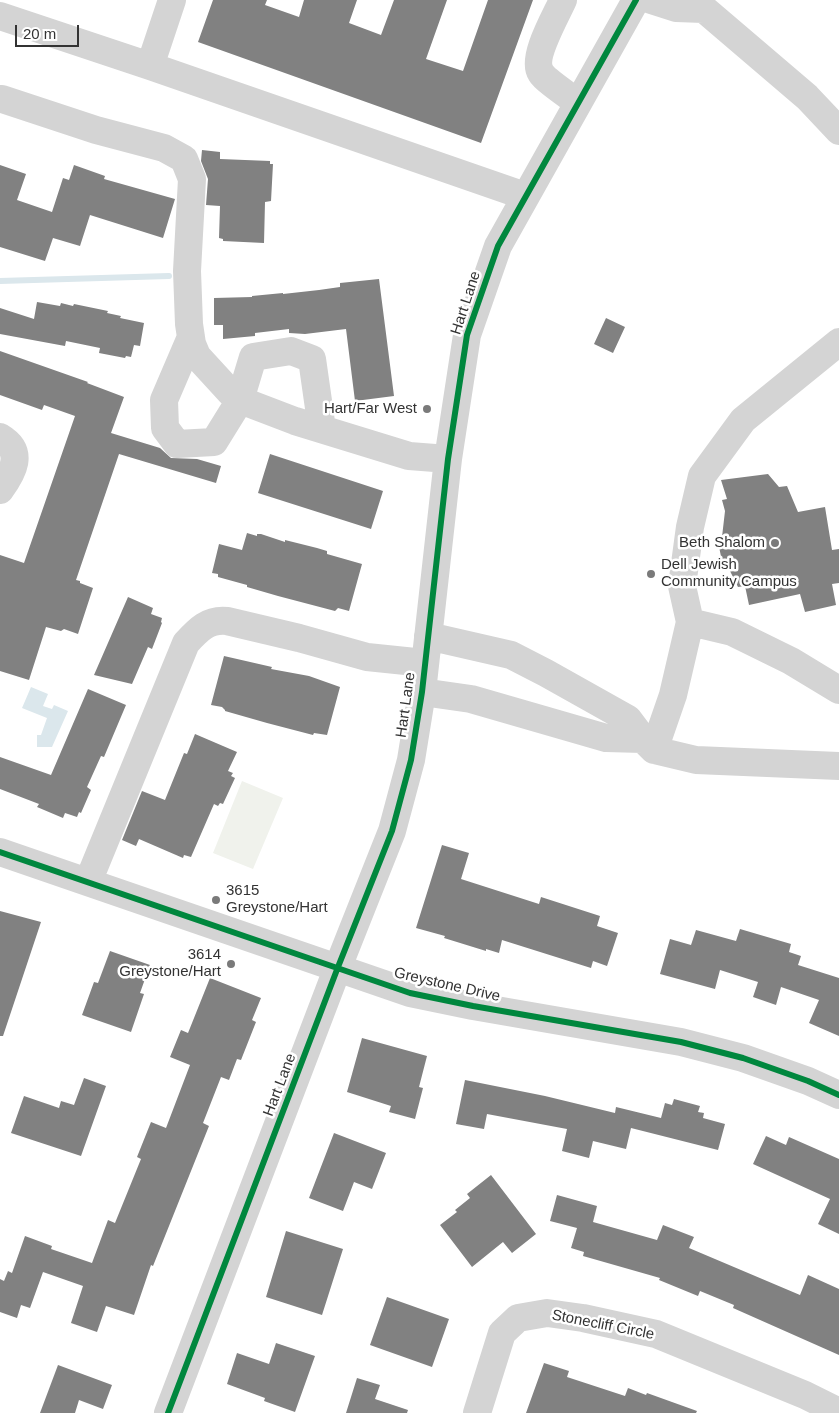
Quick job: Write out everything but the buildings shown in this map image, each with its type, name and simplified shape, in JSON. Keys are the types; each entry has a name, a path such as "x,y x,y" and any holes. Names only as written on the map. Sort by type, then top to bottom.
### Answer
{"street":[{"path":"150,66 172,0"},
{"path":"563,0 541,50 538,64 540,72 547,80 578,103"},
{"name":"Hart Lane","path":"168,1413 338,967 392,831 411,760 422,692 448,459 467,335 498,246 636,0"},
{"path":"651,0 676,8 704,4 806,97 839,131"},
{"path":"0,16 525,196"},
{"path":"2,99 96,130 164,148 184,159 192,179 187,271 191,337 198,356 230,392 240,400 295,421 409,456 448,459"},
{"path":"191,337 164,400 165,428 177,444 214,442 240,400 253,358 291,351 312,358 322,429"},
{"path":"648,745 672,695 690,622 682,586 690,527 702,476 743,420 839,342"},
{"path":"0,438 10,444 15,461 8,479 0,490"},
{"path":"88,882 186,643 198,630 218,620 227,621 367,657 425,663"},
{"path":"690,622 732,632 791,662 839,690"},
{"path":"428,636 511,655 628,719 648,745"},
{"path":"422,692 471,700 606,738 648,745 696,760 839,766"},
{"name":"Greystone Drive","path":"0,852 410,993 473,1006 681,1042 743,1058 839,1094"},
{"name":"Stonecliff Circle","path":"477,1413 502,1333 518,1318 547,1313 583,1318 656,1334 805,1395 839,1412"}],"shaded area":[{"path":"31,687 48,694 43,706 52,709 54,705 68,711 52,747 37,747 37,735 41,735 47,718 22,708"},
{"path":"242,781 283,798 253,869 213,853"}],"waterway":[{"path":"0,281 169,276"}],"cycle path":[{"path":"168,1413 338,967 392,831 411,760 422,692 448,459 467,335 498,246 636,0"},
{"path":"0,852 410,993 473,1006 681,1042 743,1058 808,1081 839,1095"}],"place":[{"name":"Hart/Far West","path":"427,409"},
{"name":"Beth Shalom","path":"775,543"},
{"name":"Dell Jewish Community Campus","path":"651,574"},
{"name":"3615 Greystone/Hart","path":"216,900"},
{"name":"3614 Greystone/Hart","path":"231,964"}]}
